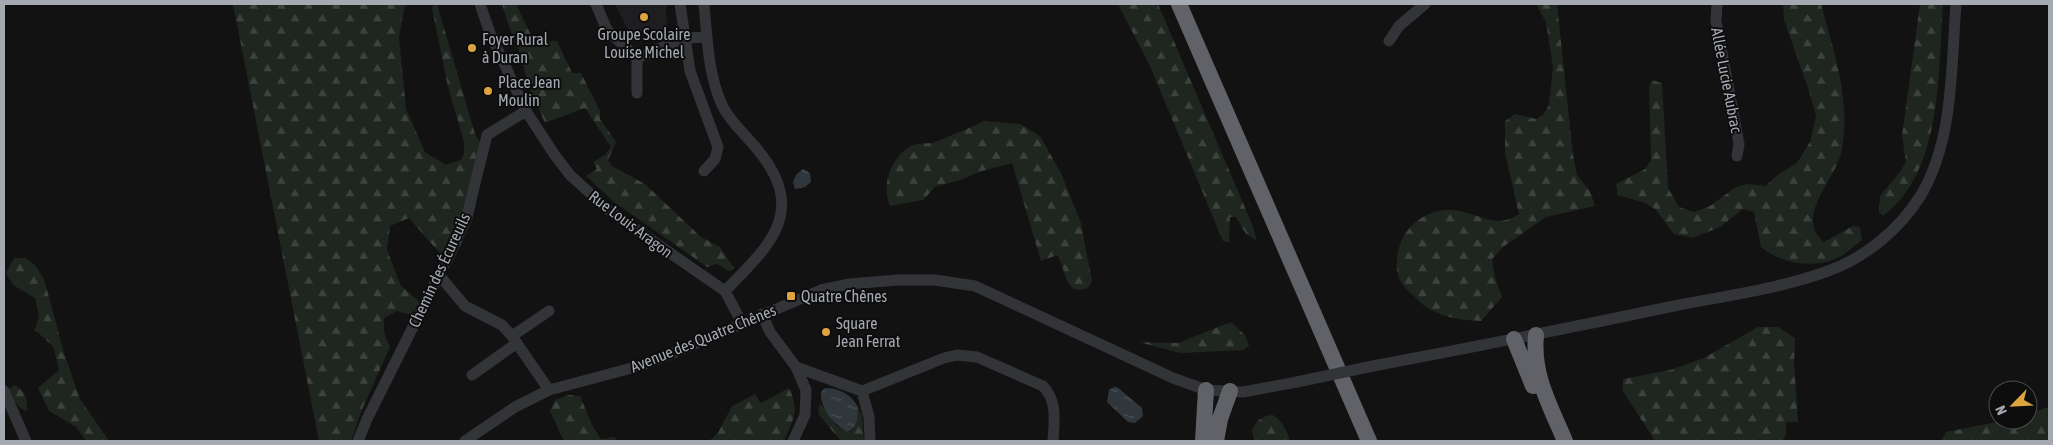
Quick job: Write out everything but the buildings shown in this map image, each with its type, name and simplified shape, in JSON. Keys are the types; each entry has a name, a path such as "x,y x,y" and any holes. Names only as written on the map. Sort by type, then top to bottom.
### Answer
{"highway":[{"path":"1179,4 1369,441"},
{"path":"1536,335 1535,361 1539,380 1565,441"},
{"path":"1514,339 1556,441"},
{"path":"1203,441 1206,390"},
{"path":"1216,441 1220,418 1230,391"}],"street":[{"name":"Rue Louis Aragon","path":"480,4 526,111 570,175 586,191 632,227 725,291 742,323"},
{"path":"596,4 607,30 638,58 637,93"},
{"path":"680,4 687,58 695,87 718,148 716,159 704,171"},
{"path":"704,4 707,38 715,86 722,106 733,123 767,161 781,196 782,211 778,227 771,241 725,291"},
{"path":"1389,40 1400,26 1425,4"},
{"name":"Allée Lucie Aubrac","path":"1717,4 1716,21 1739,144 1737,156"},
{"name":"Avenue des Quatre Chênes","path":"465,441 516,407 549,390 643,364 683,350 762,314 821,290 849,284 898,280 953,282 974,286 993,293 1173,378 1206,390 1243,392 1536,335 1791,281 1829,271 1864,254 1897,226 1920,196 1940,154 1947,115 1956,4"},
{"path":"638,58 684,38 707,38"},
{"name":"Chemin des Écureuils","path":"358,441 467,216 487,135 526,111"},
{"path":"439,275 465,306 502,325 549,390"},
{"path":"472,375 549,311"},
{"path":"762,314 770,332 796,367 805,385 806,403 804,415 792,441"},
{"path":"796,367 862,391 957,354 976,357 1043,386 1048,392 1055,408 1053,441"},
{"path":"4,391 26,441"},
{"path":"862,391 869,417 870,441"}],"shaded area":[{"name":"Groupe Scolaire Louise Michel","path":"615,4 668,4 666,8 667,27 634,42"}],"green space":[{"path":"233,4 405,4 399,37 406,109 425,152 446,165 461,160 464,153 464,142 448,87 432,8 437,4 475,134 486,153 473,218 451,266 409,218 390,226 387,250 401,286 419,301 411,315 397,311 384,318 384,332 390,347 361,412 351,441 319,441"},
{"path":"502,4 516,4 530,33 538,42 557,41 572,73 581,73 600,111 600,119 616,142 608,160 612,166 645,184 701,237 720,247 734,268 729,271 717,264 707,267 614,202 586,176 597,169 593,162 605,155 611,147 585,108 545,123 529,87 517,43 509,27"},
{"path":"1118,4 1158,4 1252,224 1257,241 1246,234 1236,217 1230,217 1229,242 1223,241 1150,66"},
{"path":"1536,4 1557,4 1573,155 1577,175 1590,191 1595,206 1546,217 1503,247 1492,259 1495,277 1502,297 1481,321 1448,317 1426,307 1403,285 1397,269 1400,245 1404,236 1417,221 1434,212 1454,210 1498,221 1519,214 1505,153 1505,121 1515,114 1536,119 1544,114 1549,105 1553,67 1546,22"},
{"path":"1783,4 1821,4 1836,59 1843,96 1844,134 1841,153 1814,210 1813,222 1816,232 1824,242 1853,226 1860,227 1862,240 1843,255 1823,263 1812,264 1790,261 1780,258 1761,247 1754,212 1743,209 1720,227 1693,238 1674,234 1655,209 1645,203 1618,195 1616,184 1645,169 1651,160 1649,86 1652,80 1662,83 1668,188 1679,207 1694,212 1710,206 1736,187 1747,184 1766,186 1776,176 1797,163 1810,142 1816,116 1784,20"},
{"path":"1920,4 1943,4 1938,89 1934,119 1927,147 1917,174 1903,197 1883,216 1879,212 1880,196 1900,172 1906,161 1902,136"},
{"path":"984,121 1020,124 1040,136 1061,173 1081,223 1092,281 1089,287 1081,290 1071,286 1067,281 1057,255 1041,261 1012,163 935,187 923,200 890,206 887,198 887,181 893,164 904,151 914,145 935,142"},
{"path":"14,258 26,258 35,265 44,279 64,353 80,399 109,441 86,441 76,427 49,411 38,388 59,370 53,346 35,330 39,315 35,298 13,285 6,273"},
{"path":"1231,322 1245,335 1249,346 1243,350 1180,353 1139,342 1178,343"},
{"path":"1758,327 1778,327 1795,338 1794,362 1798,422 1786,422 1786,434 1783,441 1655,441 1623,391 1623,379 1670,370 1704,358"},
{"path":"15,385 25,396 27,411 20,408 16,403 4,405 4,387 7,390"},
{"path":"789,388 795,409 784,441 709,441 718,433 732,406 755,394 761,403"},
{"path":"569,395 580,396 593,427 601,439 614,437 618,441 564,441 550,411 555,400"},
{"path":"855,402 862,415 864,441 841,441 819,415 820,403 837,426 847,432 852,431 858,414"},
{"path":"2049,407 2049,441 1941,441 1946,432 1988,424 1988,430 2038,430 2038,411"},
{"path":"1273,415 1284,426 1290,441 1254,441 1252,430 1256,424 1260,419"}],"water":[{"path":"803,169 810,173 811,182 805,187 795,189 793,182 796,175"},
{"path":"1117,387 1142,408 1143,416 1135,423 1128,422 1107,402 1109,390"},
{"path":"825,388 841,391 854,401 858,414 856,424 851,430 847,432 828,415 821,398 821,392"}],"place":[{"name":"Groupe Scolaire Louise Michel","path":"644,17"},
{"name":"Foyer Rural à Duran","path":"472,48"},
{"name":"Place Jean Moulin","path":"488,91"},
{"name":"Quatre Chênes","path":"791,296"},
{"name":"Square Jean Ferrat","path":"826,332"}]}
